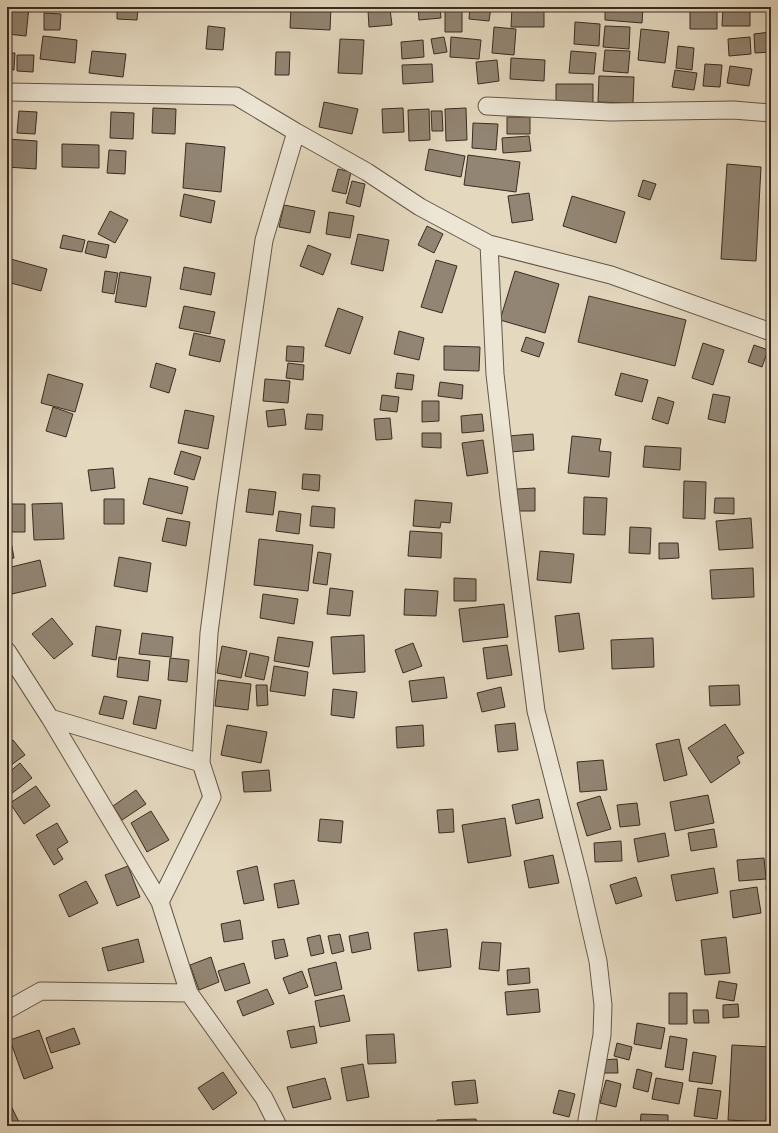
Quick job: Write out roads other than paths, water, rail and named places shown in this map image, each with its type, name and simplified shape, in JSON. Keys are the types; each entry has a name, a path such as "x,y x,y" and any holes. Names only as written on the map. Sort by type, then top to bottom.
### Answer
{"street":[{"path":"7,92 236,96 367,172 420,207 489,244 611,276 771,332"},
{"path":"487,106 610,112 733,110 771,113"},
{"path":"160,902 212,797 201,763 209,634 226,503 264,240 296,132"},
{"path":"489,244 496,374 509,498 536,711 579,878 598,962 603,1005 602,1035 586,1126"},
{"path":"7,651 50,718 160,902 189,993 264,1098 278,1126"},
{"path":"50,718 201,763"},
{"path":"7,1010 41,991 189,993"}]}
